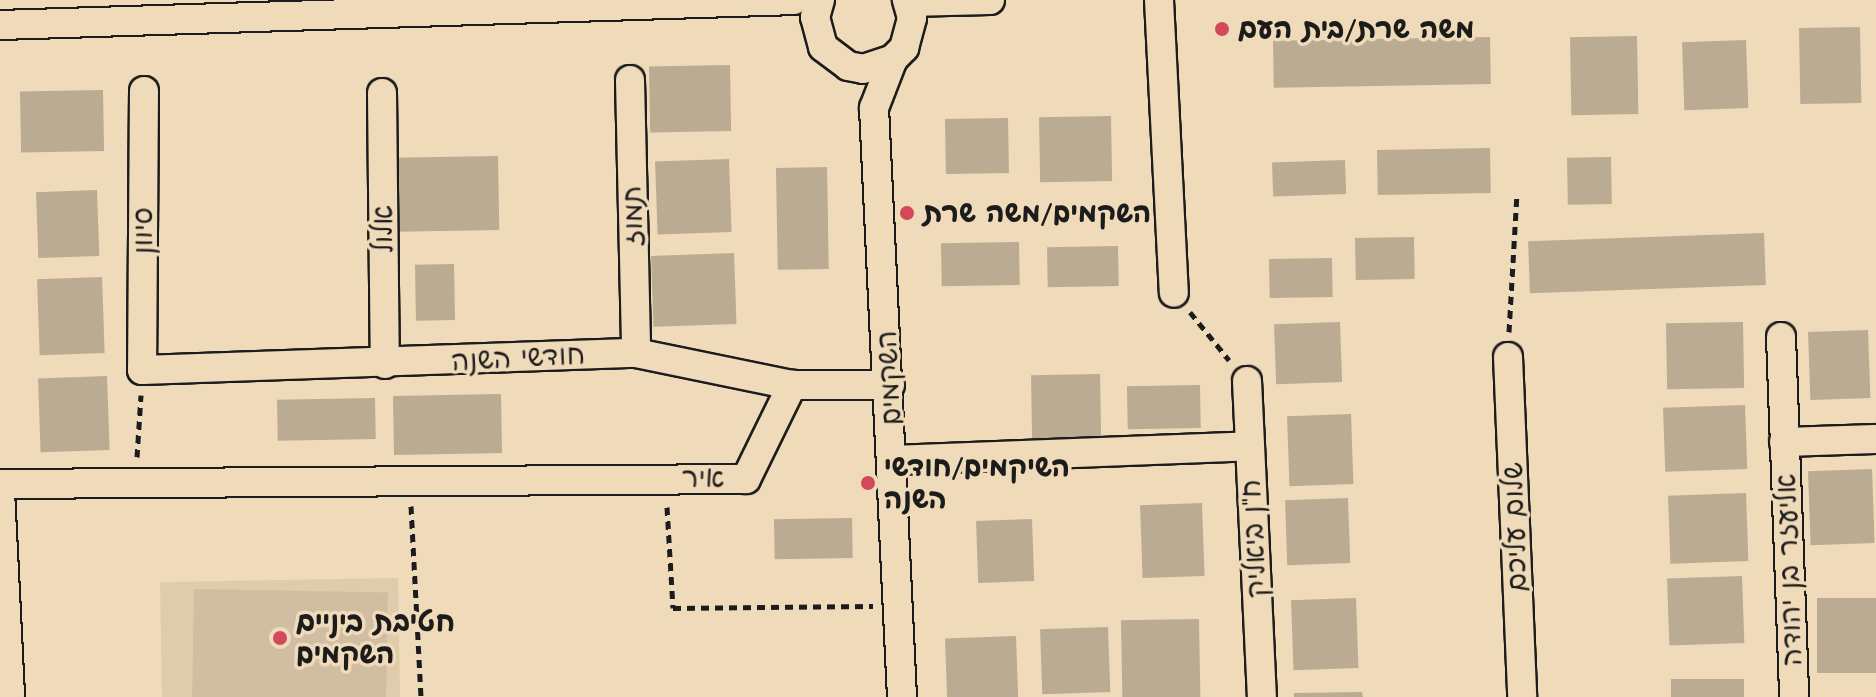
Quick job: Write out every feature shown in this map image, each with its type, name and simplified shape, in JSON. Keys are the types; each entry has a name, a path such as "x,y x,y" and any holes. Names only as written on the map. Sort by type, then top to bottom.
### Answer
{"street":[{"path":"816,33 820,0"},
{"path":"908,1 990,0"},
{"path":"1159,0 1174,293"},
{"name":"השקמים","path":"902,697 890,385 874,108 893,59 910,34 908,1"},
{"path":"0,25 789,2 874,108"},
{"path":"834,59 863,69 893,59"},
{"name":"תמוז","path":"630,80 636,353"},
{"name":"סיוון","path":"142,370 144,91"},
{"name":"אלול","path":"382,93 385,364"},
{"name":"אליעזר בן יהודה","path":"1781,337 1794,697"},
{"name":"חודשי השנה","path":"142,370 636,353 792,385 890,385"},
{"name":"שלום עליכם","path":"1508,357 1522,697"},
{"name":"ח\"ן ביאליק","path":"1247,381 1262,697"},
{"name":"איר","path":"0,484 555,477 746,479 792,385"},
{"name":"אליעזר בן יהודה","path":"1784,442 1876,439"},
{"path":"893,460 1250,446"},
{"path":"0,491 10,697"}],"path":[{"path":"1508,357 1517,193"},
{"path":"1174,293 1247,381"},
{"path":"136,482 142,370"},
{"path":"665,478 673,608 898,606"},
{"path":"410,479 421,697"}],"shaded area":[{"name":"חטיבת ביניים השקמים","path":"398,578 400,697 162,697 160,582"},
{"name":"חטיבת ביניים השקמים","path":"194,589 388,592 386,697 192,697"}],"building":[{"path":"1860,27 1861,103 1800,104 1799,28"},
{"path":"1637,36 1638,114 1571,115 1570,37"},
{"path":"1490,37 1491,84 1274,88 1273,41"},
{"path":"1746,40 1748,108 1684,110 1682,42"},
{"path":"730,65 731,131 650,132 649,66"},
{"path":"103,90 104,151 21,152 20,91"},
{"path":"1111,116 1112,181 1040,182 1039,117"},
{"path":"1008,118 1009,173 946,174 945,119"},
{"path":"1490,148 1491,193 1378,195 1377,150"},
{"path":"498,156 499,230 395,232 394,158"},
{"path":"1611,157 1612,204 1568,205 1567,158"},
{"path":"729,159 732,232 658,235 655,162"},
{"path":"1345,160 1346,194 1273,197 1272,163"},
{"path":"827,167 829,269 778,270 776,168"},
{"path":"97,190 99,256 38,258 36,192"},
{"path":"1764,233 1766,285 1530,293 1528,241"},
{"path":"1414,237 1415,279 1356,280 1355,238"},
{"path":"1019,242 1020,285 942,286 941,243"},
{"path":"1118,246 1119,286 1048,287 1047,247"},
{"path":"734,253 736,324 654,327 651,256"},
{"path":"1332,258 1333,297 1270,298 1269,259"},
{"path":"454,264 455,320 416,321 415,265"},
{"path":"102,277 105,353 40,355 37,279"},
{"path":"1340,322 1342,382 1276,384 1274,324"},
{"path":"1743,322 1744,388 1667,389 1666,323"},
{"path":"1868,330 1870,398 1810,400 1808,332"},
{"path":"1100,374 1101,441 1032,442 1031,375"},
{"path":"107,376 110,450 41,452 38,378"},
{"path":"1200,385 1201,428 1128,429 1127,386"},
{"path":"501,394 502,453 394,455 393,396"},
{"path":"375,398 376,439 278,441 277,400"},
{"path":"1745,405 1747,469 1665,472 1663,408"},
{"path":"1351,414 1353,484 1289,486 1287,416"},
{"path":"1872,469 1875,543 1811,545 1808,471"},
{"path":"1746,493 1748,561 1670,564 1668,496"},
{"path":"1348,498 1350,563 1287,565 1285,500"},
{"path":"1202,503 1205,576 1143,578 1140,505"},
{"path":"852,518 853,558 775,559 774,519"},
{"path":"1032,519 1034,581 978,583 976,521"},
{"path":"1742,576 1744,643 1669,646 1667,579"},
{"path":"1356,598 1358,668 1293,670 1291,600"},
{"path":"1817,598 1876,598 1876,673 1817,673"},
{"path":"1199,619 1200,697 1122,697 1121,620"},
{"path":"1108,627 1110,692 1042,694 1040,629"},
{"path":"1016,636 1018,697 947,697 945,638"},
{"path":"1671,679 1744,679 1744,697 1671,697"},
{"path":"1362,692 1363,697 1294,697 1294,693"}],"place":[{"name":"משה שרת/בית העם","path":"1222,29"},
{"name":"השקמים/משה שרת","path":"907,213"},
{"name":"השיקמים/חודשי השנה","path":"868,483"},
{"name":"חטיבת ביניים השקמים","path":"280,638"}]}
